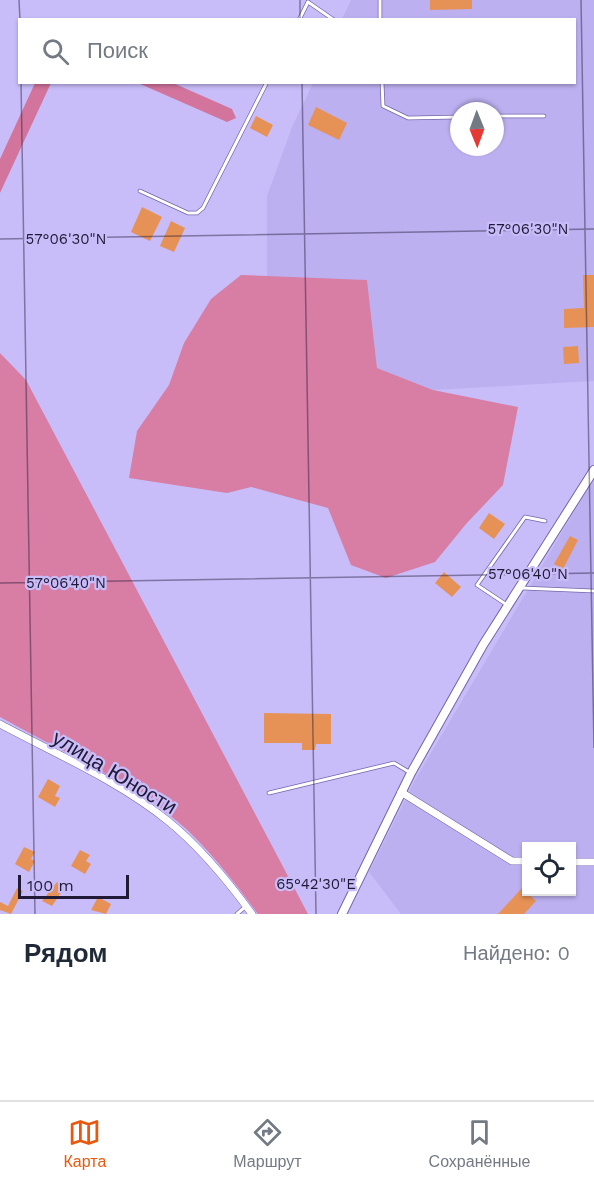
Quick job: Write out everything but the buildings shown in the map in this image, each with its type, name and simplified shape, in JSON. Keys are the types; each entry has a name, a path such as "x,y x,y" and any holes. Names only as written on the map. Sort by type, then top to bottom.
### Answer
{"street":[{"path":"342,914 411,773 508,606 594,470"},
{"name":"улица Юности","path":"0,724 125,792 167,820 197,847 252,914"},
{"path":"401,792 512,861 522,861"},
{"path":"576,862 594,862"}],"lane":[{"path":"380,0 380,18"},
{"path":"300,18 309,1 331,18"},
{"path":"140,190 188,213 197,213 203,207 266,84"},
{"path":"382,84 383,106 408,118 450,117"},
{"path":"504,116 544,116"},
{"path":"508,606 477,585 525,517 544,521"},
{"path":"520,588 594,591"},
{"path":"269,793 394,763 411,773"},
{"path":"237,914 245,906"}],"shaded area":[{"path":"351,0 594,0 594,381 433,390 377,368 367,280 267,278 267,196 292,127 313,84 576,84 576,18 342,18"},
{"path":"35,84 51,84 0,193 0,159"},
{"path":"140,84 175,84 232,109 236,118 227,122"},
{"path":"241,275 367,280 377,368 433,390 518,407 503,485 466,524 435,562 386,578 351,565 328,508 251,487 227,493 129,478 137,431 169,385 184,343 211,299"},
{"path":"0,353 26,380 308,914 258,914 210,853 177,821 115,779 0,717"},
{"path":"594,478 594,914 401,914 369,872 415,780"}]}
